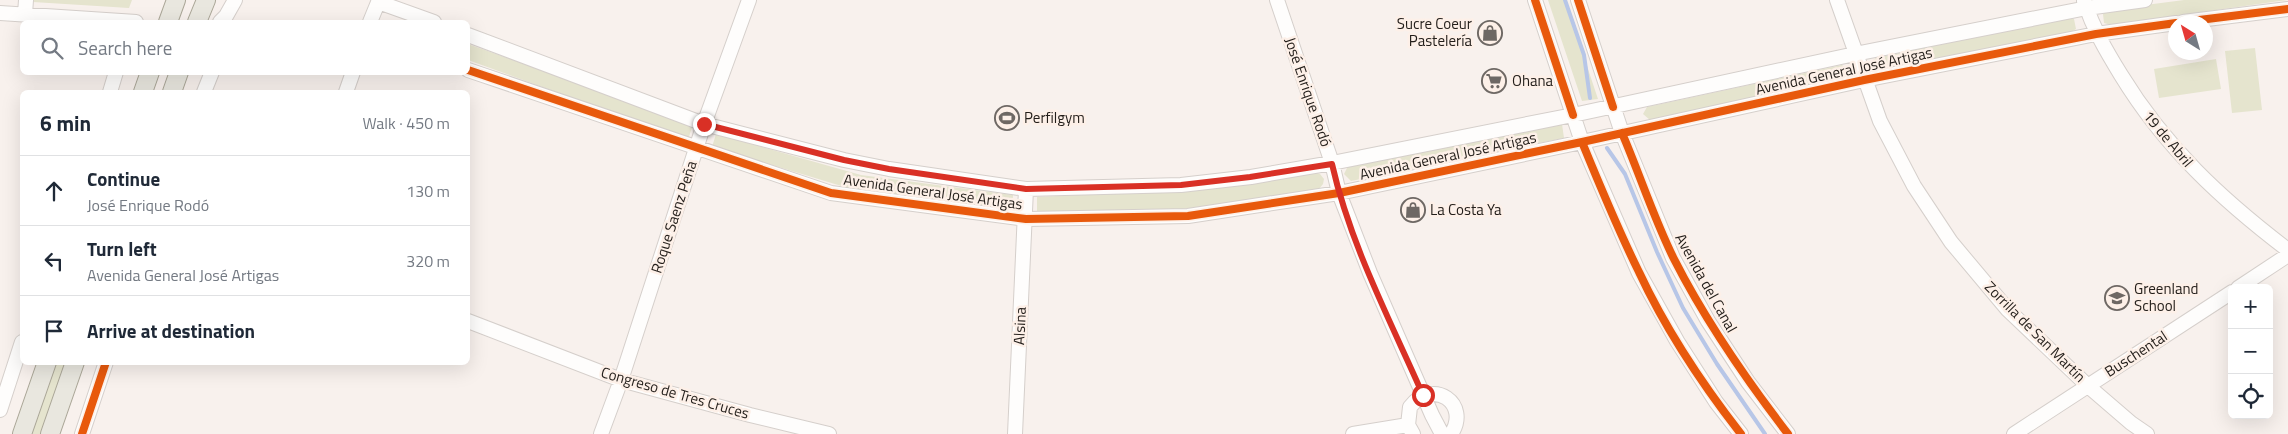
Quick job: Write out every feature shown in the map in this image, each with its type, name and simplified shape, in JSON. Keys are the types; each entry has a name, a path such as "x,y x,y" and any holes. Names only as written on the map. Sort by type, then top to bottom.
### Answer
{"main road":[{"path":"169,20 176,0"},
{"path":"198,20 206,0"},
{"path":"144,90 149,75"},
{"path":"173,90 178,75"},
{"path":"22,434 46,365"},
{"path":"50,434 74,365"}],"street":[{"path":"222,20 236,0"},
{"path":"231,20 236,0"},
{"name":"Roque Saenz Peña","path":"601,434 621,380 704,124 750,0"},
{"name":"José Enrique Rodó","path":"1277,0 1332,164 1339,193 1370,273 1442,434"},
{"path":"1535,0 1582,142 1644,282 1677,341 1716,402 1741,434"},
{"name":"Avenida del Canal","path":"1578,0 1622,133 1673,258 1708,321 1748,382 1788,434"},
{"name":"Zorrilla de San Martín","path":"1837,0 1880,121 1914,186 1951,242 2008,310 2088,386 2131,424 2147,434"},
{"name":"Avenida General José Artigas","path":"470,36 704,124 844,160 889,169 1026,189 1181,185 1250,177 1332,164 1613,107 2085,4 2145,0"},
{"path":"371,20 379,1 429,20"},
{"name":"19 de Abril","path":"2085,4 2096,34 2137,101 2199,176 2242,215 2288,250"},
{"path":"0,13 26,7 117,20"},
{"path":"2213,18 2288,9"},
{"name":"Avenida General José Artigas","path":"470,71 831,193 1026,219 1188,216 1339,193 1864,80 2096,34 2168,25"},
{"path":"111,90 115,75"},
{"path":"205,90 211,75"},
{"path":"347,90 352,75"},
{"name":"Alsina","path":"1015,434 1026,189"},
{"path":"2244,284 2288,255"},
{"name":"Buschental","path":"2014,434 2228,295"},
{"name":"Congreso de Tres Cruces","path":"470,322 621,380 750,416 829,434"},
{"path":"0,410 20,348"},
{"path":"82,434 105,365"},
{"path":"1353,434 1411,429 1410,407 1423,395 1432,393 1441,395 1455,407 1456,425 1451,434"}],"green space":[{"path":"33,0 132,0 129,8 33,2"},
{"path":"1548,0 1565,0 1598,99 1582,101"},
{"path":"2184,0 2287,0 2181,15 2168,15 2168,17 2111,25 2104,23 2103,14 2107,10"},
{"path":"2068,18 2074,19 2076,29 2071,32 1880,71 1873,70 1871,66 1871,61 1876,58"},
{"path":"470,45 693,124 688,140 470,61"},
{"path":"2255,48 2262,110 2232,113 2225,51"},
{"path":"2216,59 2221,89 2159,98 2154,69"},
{"path":"1842,65 1849,71 1846,78 1650,120 1643,114 1647,107"},
{"path":"1562,124 1564,138 1351,181 1344,174 1348,166"},
{"path":"716,134 861,175 1013,195 1012,211 858,191 712,147"},
{"path":"1314,172 1320,174 1324,179 1319,189 1255,200 1182,209 1037,214 1037,197 1178,190"},
{"path":"54,365 65,365 41,434 30,434"}],"waterway":[{"path":"1565,0 1584,55 1590,98"},
{"path":"1607,148 1625,174 1657,252 1683,308 1717,364 1765,434"}],"cycle path":[{"path":"1535,0 1573,115"},
{"path":"1578,0 1613,107"},
{"path":"2213,18 2288,9"},
{"path":"470,71 831,193 1026,219 1188,216 1339,193 1864,80 2096,34 2168,24"},
{"path":"1622,133 1660,228 1686,282 1727,349 1788,434"},
{"path":"1582,142 1624,240 1661,315 1712,396 1741,434"},
{"path":"82,434 105,365"}],"place":[{"name":"Sucre Coeur Pastelería","path":"1490,33"},
{"name":"Ohana","path":"1494,81"},
{"name":"Perfilgym","path":"1007,118"},
{"name":"La Costa Ya","path":"1413,210"},
{"name":"Greenland School","path":"2117,298"}],"route":[{"path":"704,124 844,160 889,169 1026,189 1181,185 1250,177 1332,164 1339,193 1370,273 1423,395"}]}
